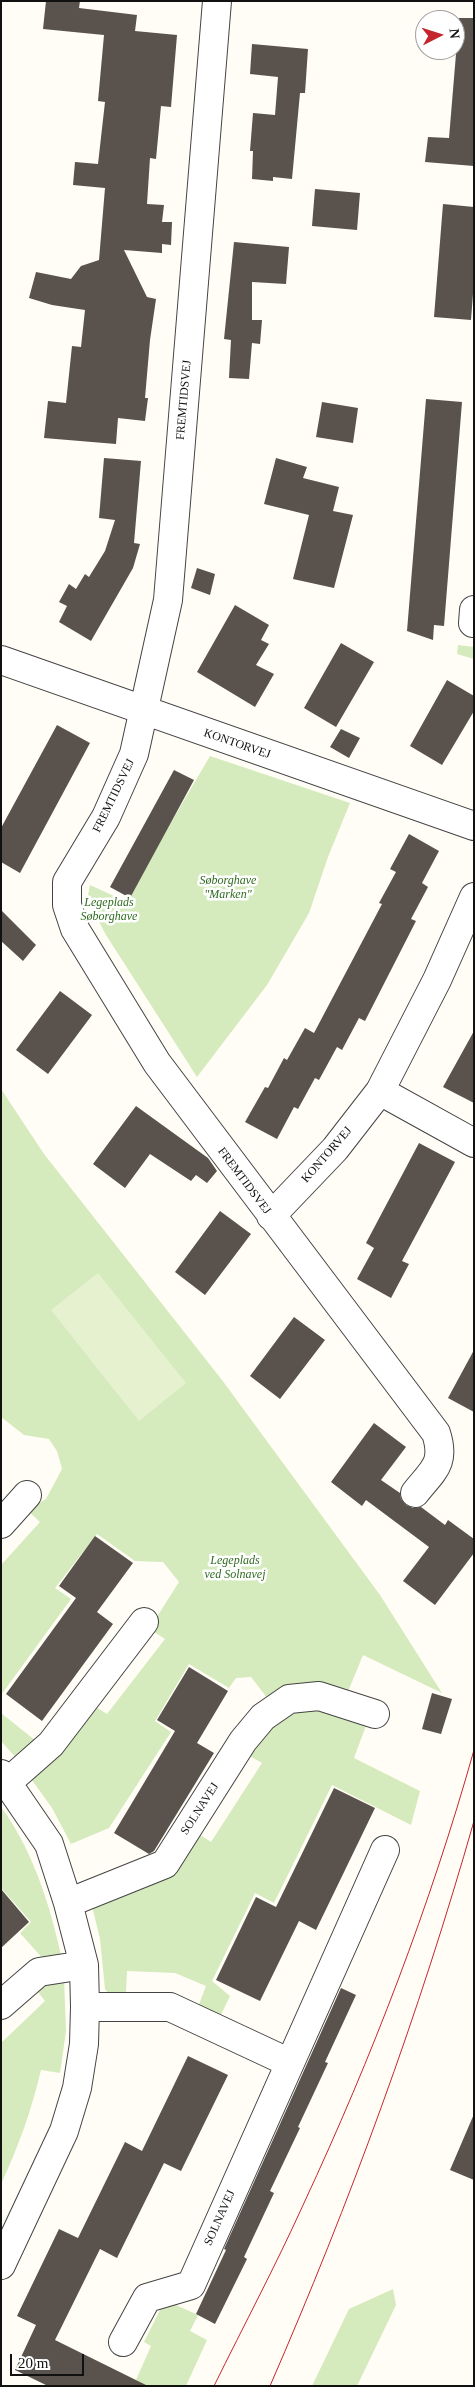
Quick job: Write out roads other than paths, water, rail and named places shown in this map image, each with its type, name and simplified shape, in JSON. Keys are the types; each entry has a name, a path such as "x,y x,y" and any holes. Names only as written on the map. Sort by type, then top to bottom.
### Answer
{"street":[{"name":"FREMTIDSVEJ","path":"217,1 168,600 145,712 134,754 106,817 67,882 67,905 75,930 157,1063 436,1434 441,1449 439,1463 415,1493"},
{"name":"KONTORVEJ","path":"1,660 474,826"},
{"name":"KONTORVEJ","path":"271,1216 335,1149 380,1091 437,980 474,897"},
{"path":"380,1091 474,1142"},
{"path":"1,1524 27,1495"},
{"path":"1,2265 64,2131 77,2088 84,2044 85,2007 84,1965 68,1903 49,1844 5,1778 51,1744 144,1622"},
{"name":"SOLNAVEJ","path":"68,1903 164,1864 243,1741 263,1717 289,1699 319,1696 375,1714"},
{"name":"SOLNAVEJ","path":"122,2342 147,2298 191,2285 385,1850"},
{"path":"1,2005 39,1972 84,1965"},
{"path":"85,2007 170,2007 290,2063"}],"tram line":[{"path":"214,2386 293,2226 329,2148 376,2037 419,1923 474,1750"},
{"path":"270,2386 328,2247 381,2107 430,1965 474,1821"}],"park label":[{"name":"Søborghave \"Marken\"","path":"228,888"},
{"name":"Legeplads Søborghave","path":"109,910"},
{"name":"Legeplads ved Solnavej","path":"235,1568"}]}
